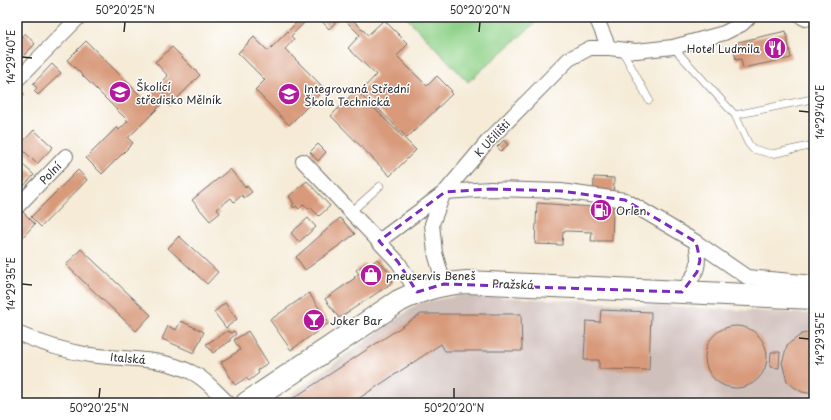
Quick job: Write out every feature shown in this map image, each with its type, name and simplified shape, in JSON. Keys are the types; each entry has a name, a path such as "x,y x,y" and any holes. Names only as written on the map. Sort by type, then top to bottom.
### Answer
{"main road":[{"name":"Pražská","path":"247,403 399,301 417,292 444,284 467,282 814,298"}],"street":[{"path":"17,80 79,17"},
{"path":"596,17 616,49"},
{"name":"K Učilišti","path":"378,241 445,192 488,141 569,58 590,48 636,51 673,47 724,33 742,24 749,17"},
{"name":"Polní","path":"17,206 66,156"},
{"path":"303,161 398,262 417,292"},
{"path":"444,284 435,253 432,224 445,192 490,189 561,191 625,200 696,242 747,277 814,283"},
{"path":"682,292 697,272 700,260 696,242"},
{"name":"Italská","path":"17,332 41,344 90,355 136,358 165,362 192,372 228,403"}],"lane":[{"path":"673,47 735,115 748,143 753,149 772,154 814,145"},
{"path":"616,49 648,100"},
{"path":"735,115 812,99"},
{"path":"351,212 380,186"}],"highlighted area":[{"path":"490,189 561,191 625,200 696,242 700,260 697,272 682,292 444,284 417,292 398,262 379,241 445,192"}],"shaded area":[{"path":"463,295 814,314 814,403 279,403 419,303"}],"green space":[{"path":"406,17 539,17 534,24 468,82"}],"building":[{"path":"302,17 310,17 291,36 294,39 285,49 325,89 289,125 255,90 265,80 238,53 254,37 268,51"},
{"path":"318,17 341,17 329,29"},
{"path":"342,17 350,17 368,35 384,20 408,44 397,56 427,86 437,76 452,91 450,92 452,94 407,138 361,91 376,75 348,48 360,35"},
{"path":"682,17 704,17 704,18 683,22"},
{"path":"786,31 791,58 743,68 741,59 736,60 734,51 739,50 738,42"},
{"path":"25,33 35,44 17,62 17,42"},
{"path":"86,41 147,102 155,93 153,91 168,76 155,62 172,47 200,75 170,106 165,101 128,138 133,143 102,174 86,158 117,127 119,130 128,121 67,60"},
{"path":"52,64 61,73 38,95 34,91 37,88 33,84"},
{"path":"18,88 24,94 17,102 17,90"},
{"path":"356,90 416,150 390,176 331,116"},
{"path":"34,130 53,147 37,164 19,146"},
{"path":"504,140 508,145 501,151 497,147"},
{"path":"318,144 326,152 318,161 310,152"},
{"path":"21,163 34,175 17,193 17,168"},
{"path":"230,169 245,187 247,186 252,192 244,198 242,195 234,202 231,198 217,209 220,213 210,221 192,200"},
{"path":"78,170 87,180 41,227 31,217"},
{"path":"594,177 614,178 612,241 591,241 592,232 566,231 563,232 562,245 535,244 537,203 593,207"},
{"path":"307,181 330,206 319,216 310,207 308,209 304,204 299,209 296,206 294,208 292,206 294,204 289,196"},
{"path":"23,212 35,224 17,243 17,218"},
{"path":"308,218 316,227 299,242 291,233"},
{"path":"340,218 355,234 305,270 296,257"},
{"path":"179,236 218,272 207,284 168,248"},
{"path":"81,249 151,315 136,331 66,265"},
{"path":"377,259 393,276 392,283 339,318 325,299 355,278 354,277 359,274 356,270 365,264 367,268"},
{"path":"309,293 329,323 291,350 270,320"},
{"path":"225,303 237,319 226,328 214,312"},
{"path":"601,310 651,312 649,370 599,369 599,360 584,360 586,321 600,322"},
{"path":"421,314 521,314 522,351 445,351 441,344 352,403 286,403"},
{"path":"181,321 204,332 194,353 162,339 168,326 176,330"},
{"path":"730,326 742,326 758,335 765,345 767,357 765,369 758,379 742,388 730,388 719,383 710,374 705,363 705,351 710,340 719,331"},
{"path":"228,331 231,333 234,331 236,334 230,339 230,341 213,353 206,344"},
{"path":"248,331 268,363 257,370 259,373 249,381 246,378 235,385 221,362 240,350 234,340"},
{"path":"814,332 814,394 802,392 787,381 782,363 787,345 802,334"},
{"path":"771,352 780,352 779,368 770,367"}],"place":[{"name":"Hotel Ludmila","path":"775,48"},
{"name":"Školící středisko Mělník","path":"120,92"},
{"name":"Integrovaná Střední Škola Technická","path":"289,94"},
{"name":"Orlen","path":"601,210"},
{"name":"pneuservis Beneš","path":"371,275"},
{"name":"Joker Bar","path":"314,320"}]}
